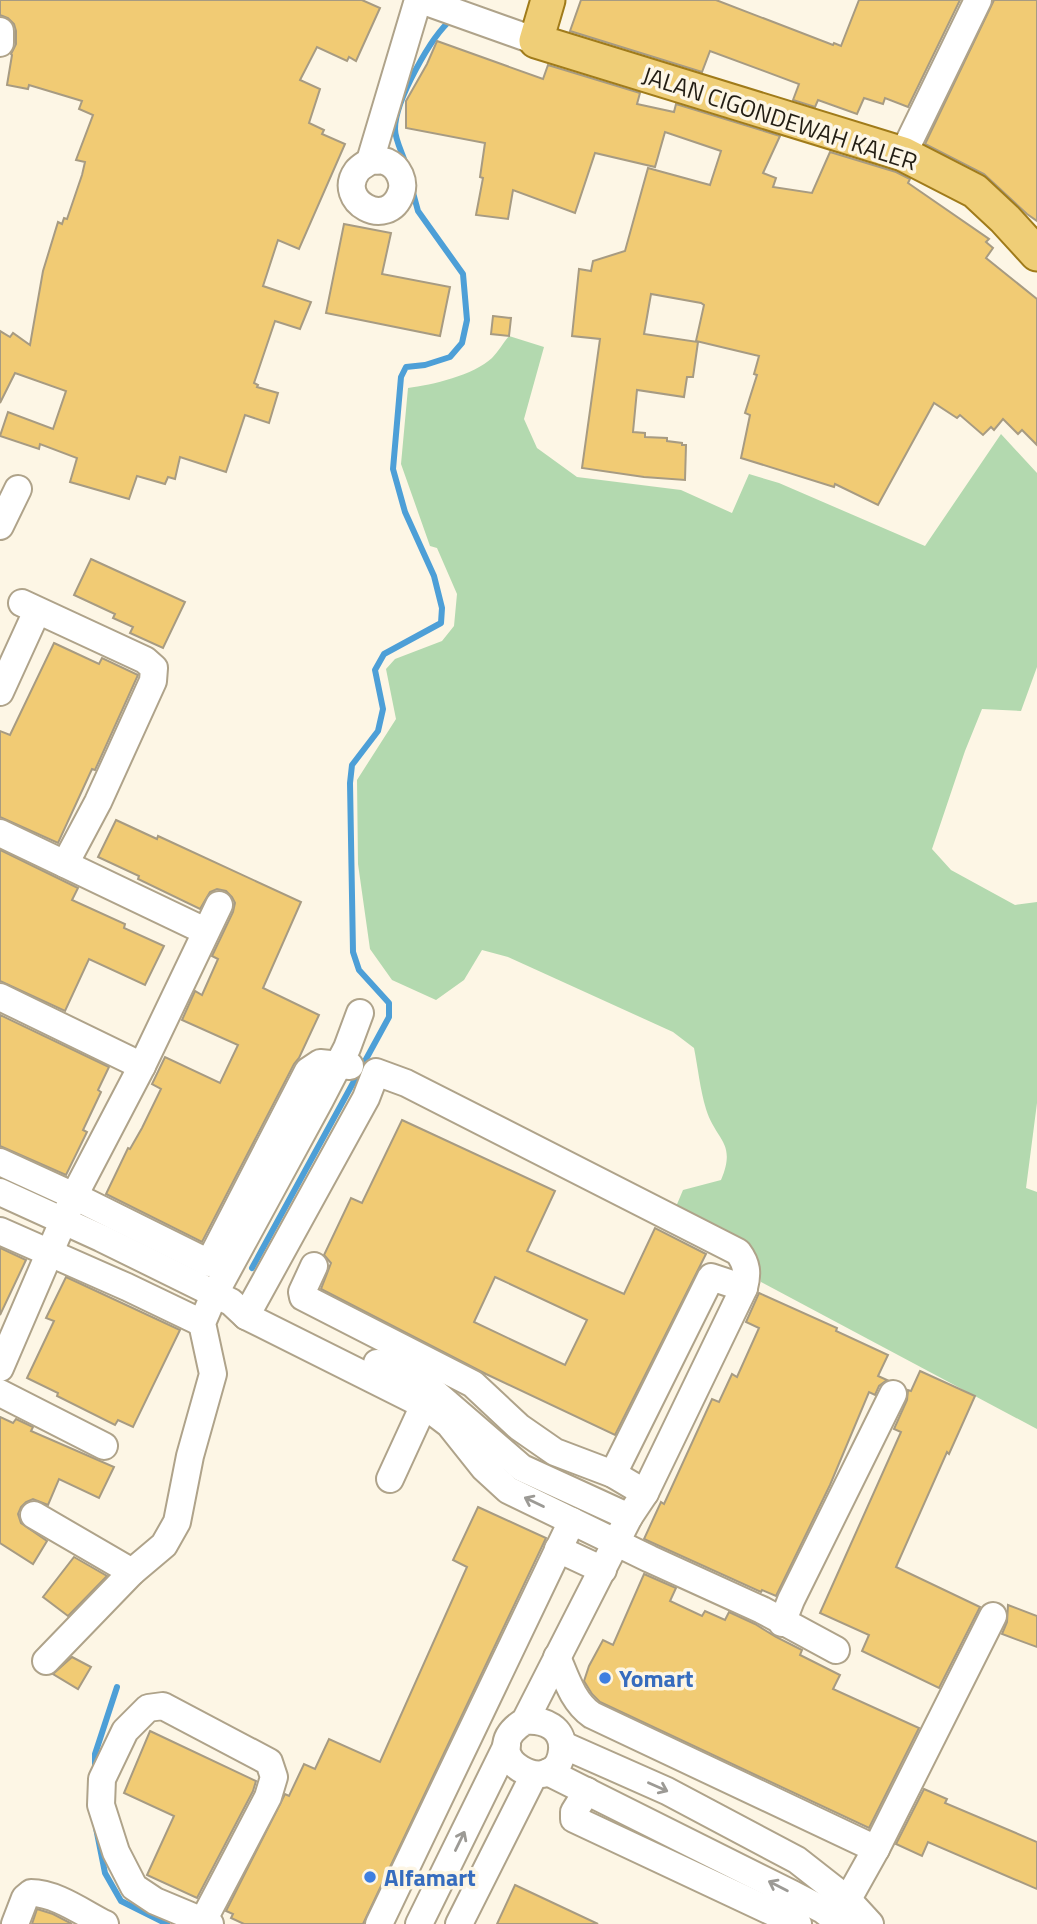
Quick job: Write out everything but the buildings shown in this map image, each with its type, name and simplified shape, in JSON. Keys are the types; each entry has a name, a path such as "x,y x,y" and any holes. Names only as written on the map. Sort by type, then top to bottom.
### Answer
{"main road":[{"path":"536,41 548,0"},
{"name":"JALAN CIGONDEWAH KALER","path":"536,41 903,154 975,191 1037,254"}],"street":[{"path":"903,154 978,0"},
{"path":"370,161 425,2 536,41"},
{"path":"0,30 0,43"},
{"path":"0,526 18,489"},
{"path":"0,692 30,607 145,660 154,668 155,674 98,802 65,864"},
{"path":"0,833 205,931"},
{"path":"0,1368 74,1196 142,1066 219,905"},
{"path":"0,997 142,1066"},
{"path":"202,1323 230,1292 366,1098 359,1068 360,1013"},
{"path":"359,1068 406,1083 738,1252 746,1262 747,1275 744,1288 645,1493 629,1517 514,1734 419,1924"},
{"path":"230,1292 359,1068"},
{"path":"0,1162 74,1196 230,1292 424,1405 449,1424 484,1468 508,1490 762,1610 836,1650"},
{"path":"0,1192 230,1292 426,1385 522,1468 629,1517"},
{"path":"0,1231 202,1323"},
{"path":"314,1266 302,1292 303,1297 473,1384 519,1427 555,1452 613,1474 645,1493"},
{"path":"613,1474 711,1277 744,1288"},
{"path":"46,1661 132,1572 164,1545 177,1522 190,1456 213,1374 202,1323"},
{"path":"0,1393 104,1446"},
{"path":"782,1623 893,1394"},
{"path":"390,1479 424,1405"},
{"path":"34,1515 132,1572"},
{"path":"379,1924 572,1521"},
{"path":"558,1549 603,1570"},
{"path":"840,1917 993,1616"},
{"path":"557,1657 570,1689 583,1709 876,1849"},
{"path":"163,1706 269,1762 274,1777 268,1797 207,1922 155,1901 134,1887 116,1852 101,1805 102,1779 125,1731 148,1709 163,1706"},
{"path":"478,1719 514,1734"},
{"path":"460,1924 541,1774 556,1765 562,1756 563,1745 559,1733 550,1724 538,1720 514,1734"},
{"path":"596,1758 612,1723"},
{"path":"514,1734 510,1759 520,1770 541,1774 587,1790 840,1917 870,1924"},
{"path":"563,1745 667,1791 797,1860 840,1917"},
{"path":"587,1790 574,1819 798,1924"},
{"path":"15,1924 25,1898 31,1893 39,1893 105,1924"}],"green space":[{"path":"509,336 544,347 524,419 537,448 577,477 681,490 732,513 749,474 779,483 925,546 1001,434 1037,473 1037,667 1021,711 982,709 932,849 951,870 1015,905 1037,902 1037,1103 1026,1188 1037,1192 1037,1429 761,1282 757,1263 675,1209 683,1190 721,1180 727,1157 723,1142 706,1109 694,1048 673,1032 508,957 482,950 464,980 436,1000 392,980 370,949 358,864 357,780 396,719 386,669 395,659 442,641 454,626 457,594 437,548 430,546 401,464 408,388 440,382 475,369 492,358"}],"waterway":[{"path":"406,165 395,129 401,102 407,86 434,39 452,19"},
{"path":"252,1268 389,1017 389,1003 359,970 353,952 352,765 378,731 383,709 375,670 384,654 441,623 442,608 434,576 405,512 393,469 401,377 406,367 425,365 450,357 462,343 467,320 463,274 418,211 412,189"},
{"path":"95,1769 95,1754 117,1687"},
{"path":"96,1828 105,1873 121,1901 167,1924"}],"place":[{"name":"Yomart","path":"605,1678"},
{"name":"Alfamart","path":"370,1877"}]}
